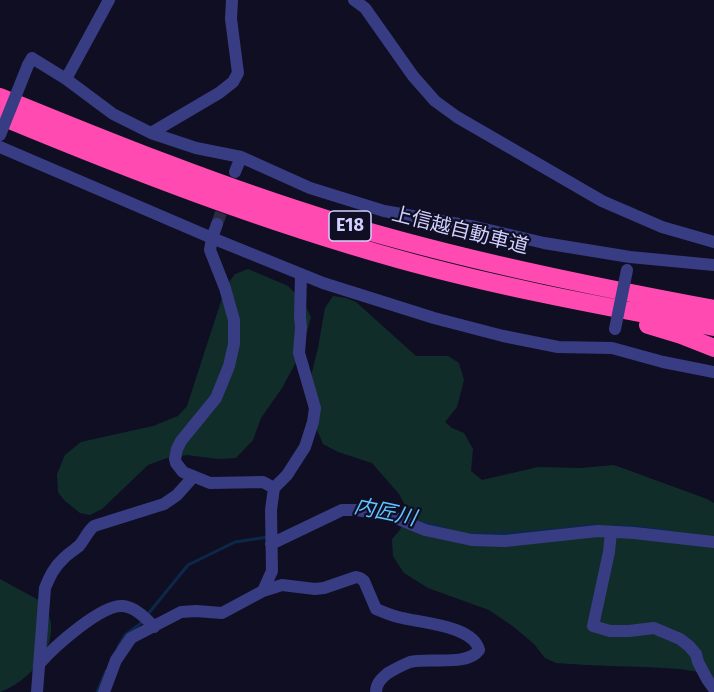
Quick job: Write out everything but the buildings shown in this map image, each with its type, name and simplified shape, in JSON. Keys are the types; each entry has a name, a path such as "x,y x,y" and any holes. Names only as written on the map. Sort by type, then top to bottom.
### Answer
{"highway":[{"name":"上信越自動車道","path":"0,97 192,174 334,221 542,275 714,309"},
{"name":"上信越自動車道","path":"0,116 182,189 258,216 399,259 549,295 714,327"},
{"path":"399,259 455,277 657,327 714,348"}],"street":[{"path":"66,79 109,0"},
{"path":"151,134 233,82 238,73 231,19 232,0"},
{"path":"354,0 366,8 413,76 435,101 457,117 602,201 662,227 714,243"},
{"path":"0,135 32,58 66,79 113,114 151,134 196,148 241,157 310,188 384,211 477,227 544,243 630,257 714,265"},
{"path":"0,147 323,283 434,318 503,336 558,346 612,348 663,362 714,372"},
{"path":"235,172 241,157"},
{"path":"217,224 210,250 225,288 234,320 234,344 229,366 216,398 181,441 175,459 183,472 210,483 263,482 274,488"},
{"path":"612,348 630,257"},
{"path":"263,591 272,571 271,510 274,488 287,475 305,447 315,408 299,352 301,274"},
{"path":"37,692 45,588 51,573 62,559 85,539 89,530 94,526 164,504 177,495 193,477"},
{"path":"271,543 342,510 357,510 391,516 425,530 472,540 505,541 598,531 714,542"},
{"path":"611,532 593,626 610,631 654,628 680,639 696,654 698,662 714,689"},
{"path":"104,692 116,660 131,638 181,612 222,613 263,591 282,585 315,589 356,577 364,581 376,609 400,618 457,630 477,644 476,655 467,659 411,662 395,669 382,677 376,687 376,692"},
{"path":"39,664 50,651 92,618 111,608 124,606 134,610 154,627"}],"green space":[{"path":"248,269 288,286 303,301 311,317 301,353 282,388 261,418 253,440 236,458 218,459 187,455 167,458 148,465 102,509 90,515 80,513 58,492 57,474 65,455 81,442 153,426 178,416 187,406 226,286 235,274"},
{"path":"333,296 356,302 416,356 448,356 459,363 464,380 457,407 445,422 464,433 473,449 471,471 482,480 538,467 580,468 614,465 714,503 714,678 677,669 556,663 545,658 534,644 489,610 428,588 404,573 393,556 392,539 407,518 406,507 399,494 372,463 338,452 323,444 309,411 307,392 325,308"},
{"path":"0,579 44,603 51,625 48,647 43,657 20,682 0,692"}],"waterway":[{"name":"内匠川","path":"421,522 444,528"},
{"name":"内匠川","path":"468,534 530,532 596,525"},
{"name":"内匠川","path":"612,526 668,531"},
{"name":"内匠川","path":"148,614 188,565 235,542 268,537"},
{"name":"内匠川","path":"118,647 125,635 144,619"},
{"name":"内匠川","path":"97,692 106,671"}],"tunnel":[{"path":"217,224 227,196"}]}
